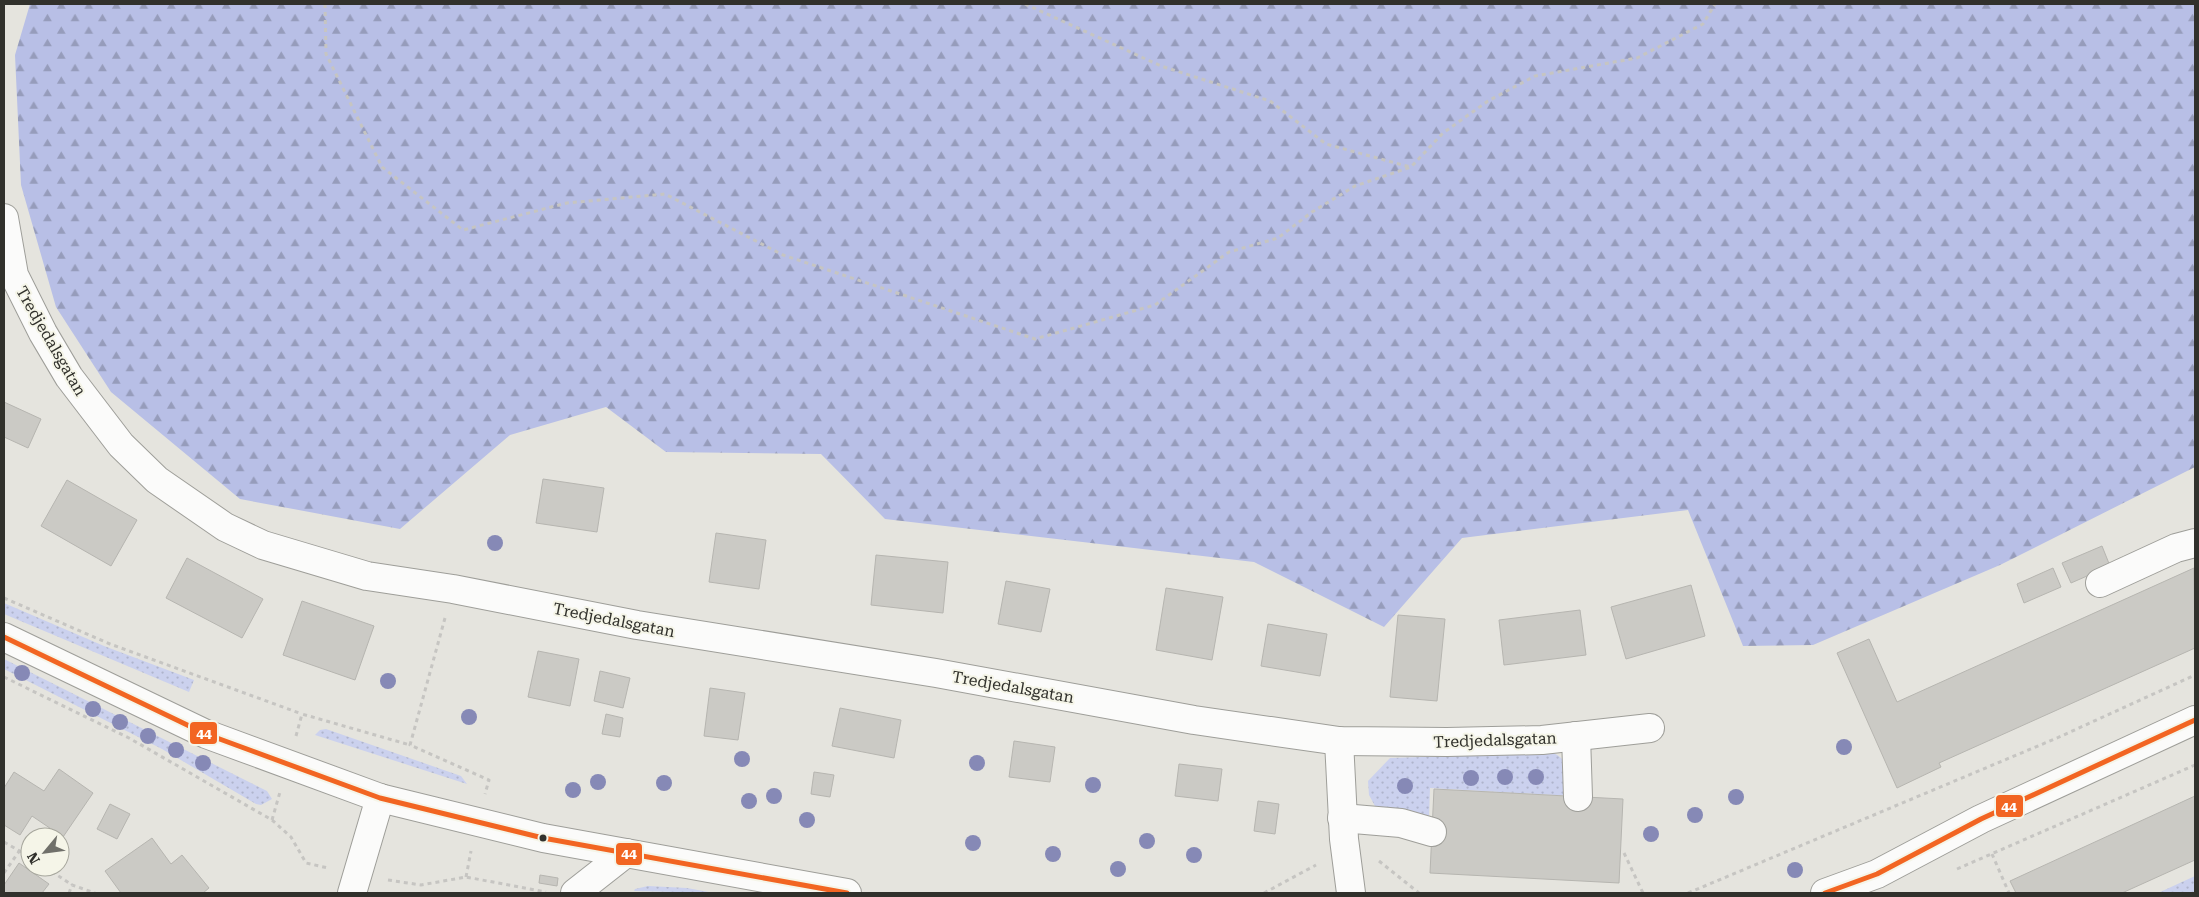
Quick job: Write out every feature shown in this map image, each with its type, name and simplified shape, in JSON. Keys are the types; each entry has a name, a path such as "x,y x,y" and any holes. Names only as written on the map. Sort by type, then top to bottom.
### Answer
{"street":[{"name":"Tredjedalsgatan","path":"4,218 9,277 69,377 121,445 157,480 225,527 263,544 367,576 453,588 637,625 936,673 1194,720 1339,741 1454,742 1542,740 1650,728"},
{"path":"2100,583 2176,548 2195,543"},
{"path":"4,637 206,734 380,798 543,838 848,893"},
{"path":"1825,893 1877,874 1981,819 2195,720"},
{"path":"1576,736 1578,797"},
{"path":"1339,741 1342,818 1351,893"},
{"path":"355,884 380,798"},
{"path":"1342,818 1401,823 1432,832"},
{"path":"575,893 626,853"}],"path":[{"path":"324,4 326,54 382,167 463,230 567,203 665,194 782,255 1035,340 1155,304 1229,252 1278,238 1312,212 1355,186 1411,167 1443,133 1488,101 1535,76 1637,58 1703,24 1715,4"},
{"path":"1025,4 1161,66 1270,101 1326,144 1411,167"},
{"path":"453,588 410,745 489,780 466,877"},
{"path":"4,598 110,644 302,714"},
{"path":"1688,893 2057,738 2195,675"},
{"path":"4,677 129,738 272,820 291,837 306,863 355,884 420,885 466,877 553,893"},
{"path":"1956,870 2195,765"},
{"path":"4,842 20,850 4,873"},
{"path":"1624,853 1643,893"},
{"path":"1992,854 2009,893"},
{"path":"60,877 72,885 95,893"},
{"path":"69,893 72,885"}],"shaded area":[{"path":"4,603 104,646 194,680 189,692 4,614"},
{"path":"4,659 267,791 272,799 261,805 256,804 162,749 4,669"},
{"path":"326,729 461,776 467,784 315,735 320,730"},
{"path":"1553,753 1559,756 1566,765 1570,796 1430,788 1429,818 1375,806 1369,795 1368,781 1390,758"},
{"path":"2195,876 2195,893 2158,893"},
{"path":"648,886 687,888 714,893 634,891 635,889"}],"green space":[{"path":"30,4 2195,4 2195,467 2000,565 1813,645 1743,646 1688,510 1462,538 1384,627 1254,562 885,519 821,454 666,452 606,407 510,435 400,529 240,499 111,392 56,307 21,185 15,55"}],"building":[{"path":"4,402 41,419 28,448 4,437"},
{"path":"543,479 604,488 597,532 536,523"},
{"path":"67,480 137,520 111,566 41,526"},
{"path":"716,533 766,540 759,589 709,582"},
{"path":"2102,546 2110,566 2071,583 2062,563"},
{"path":"876,555 948,562 943,613 871,605"},
{"path":"187,558 263,599 242,638 166,598"},
{"path":"2053,568 2061,587 2024,603 2017,584"},
{"path":"2194,568 2195,648 1939,763 1941,767 1897,788 1837,653 1869,639 1897,702"},
{"path":"1006,581 1050,589 1041,632 998,624"},
{"path":"1691,585 1705,636 1626,659 1611,607"},
{"path":"1166,588 1223,597 1212,660 1156,650"},
{"path":"302,601 374,626 355,680 283,655"},
{"path":"1580,610 1586,655 1504,665 1499,620"},
{"path":"1398,615 1445,619 1437,701 1390,697"},
{"path":"1268,624 1327,634 1320,676 1261,666"},
{"path":"538,651 579,659 570,706 528,697"},
{"path":"600,671 630,678 623,708 594,701"},
{"path":"710,688 745,693 738,740 704,736"},
{"path":"840,708 901,720 894,758 832,746"},
{"path":"606,714 623,718 620,737 602,734"},
{"path":"1014,741 1055,747 1050,782 1009,777"},
{"path":"1179,764 1222,769 1218,801 1175,796"},
{"path":"59,769 93,793 70,827 48,827 32,816 25,827 20,827 20,835 4,825 4,788 14,772 44,791"},
{"path":"814,772 834,775 830,797 811,794"},
{"path":"1434,789 1623,799 1619,883 1430,873"},
{"path":"2195,796 2195,860 2122,893 2016,893 2010,881"},
{"path":"1258,801 1279,804 1275,834 1254,831"},
{"path":"110,804 130,814 117,839 97,829"},
{"path":"152,838 171,864 182,855 209,888 203,893 121,893 105,871"},
{"path":"19,863 20,877 39,877 49,884 42,893 4,893 4,885"},
{"path":"540,875 558,878 557,886 539,883"}],"transit line":[{"name":"44","path":"4,637 206,734 380,798 543,838 847,893"},
{"name":"44","path":"1825,893 1877,874 1981,819 2195,720"}]}
